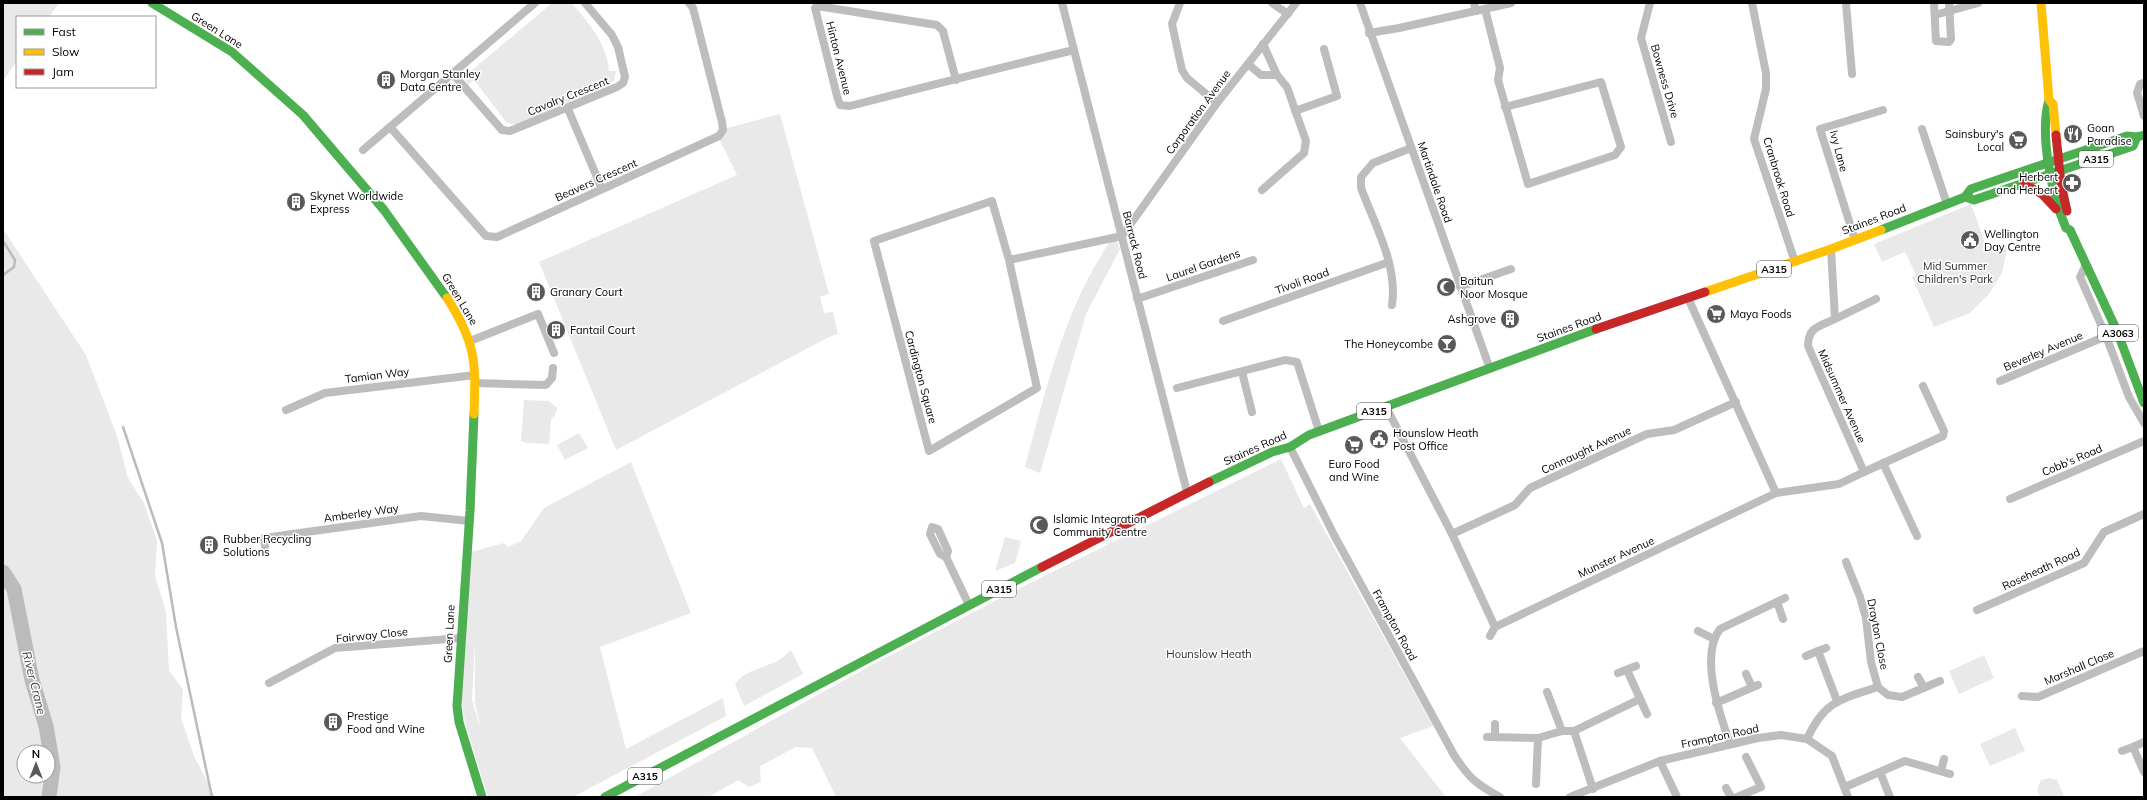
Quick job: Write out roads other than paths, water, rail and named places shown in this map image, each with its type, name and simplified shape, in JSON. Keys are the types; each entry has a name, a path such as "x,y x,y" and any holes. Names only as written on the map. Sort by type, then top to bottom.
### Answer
{"main road":[{"name":"Green Lane","path":"152,3 232,52 303,115 393,223 448,299 466,329 474,355 475,379 469,521 457,706 459,722 482,797"},
{"name":"A3063","path":"2041,3 2049,100 2046,105 2050,168 2054,197 2066,228 2070,230 2117,331 2143,401"},
{"name":"A3063","path":"2049,100 2053,104 2062,190 2071,226 2070,230"},
{"path":"2056,131 2069,145 2079,150"},
{"name":"Staines Road","path":"1187,492 1272,452 1290,447 1303,438 1319,431 1602,327 1831,249 1947,204 1967,194 1971,189 2059,165 2079,150 2127,136 2138,138"},
{"path":"2059,165 2138,138"},
{"name":"Staines Road","path":"1967,194 1974,200 2024,184 2050,168 2059,165"},
{"path":"2024,184 2042,194 2060,213"},
{"name":"A315","path":"605,797 1187,492"}],"street":[{"path":"363,150 535,3"},
{"name":"Cavalry Crescent","path":"453,74 502,130 510,131 568,109 617,87 623,83 625,77 618,47 612,35 585,3"},
{"name":"Beavers Crescent","path":"390,127 486,236 497,236 719,136 723,130 693,8 689,3"},
{"name":"Barrack Road","path":"1062,3 1187,492"},
{"path":"1180,3 1172,24 1182,70 1187,78 1217,103"},
{"path":"1272,3 1288,14"},
{"name":"Corporation Avenue","path":"1122,236 1217,103 1296,3"},
{"name":"Martindale Road","path":"1360,3 1490,369"},
{"path":"1370,33 1475,7 1485,9 1511,3"},
{"name":"Bowness Drive","path":"1650,3 1641,38 1671,142"},
{"name":"Cranbrook Road","path":"1752,3 1766,73 1766,90 1754,139 1795,262"},
{"path":"1846,3 1852,74"},
{"path":"1934,3 1936,41 1949,42 1951,38 1949,7"},
{"path":"1935,15 1949,7 1978,3"},
{"name":"Hinton Avenue","path":"956,80 943,31 937,25 817,6 815,8 840,105 850,106 956,80 1074,50"},
{"path":"1485,9 1500,68 1498,80 1505,107 1528,184 1615,155 1620,147 1601,82 1505,107"},
{"path":"1262,190 1304,153 1306,141 1287,86 1277,75 1263,44"},
{"path":"1295,111 1338,96 1324,49"},
{"path":"1248,64 1261,75 1277,75"},
{"path":"2144,83 2140,84 2137,93 2144,116"},
{"path":"568,109 602,189"},
{"name":"Ivy Lane","path":"1855,240 1820,129 1883,110"},
{"path":"1922,129 1947,204"},
{"path":"1392,305 1394,289 1389,262 1361,188 1360,177 1372,163 1411,148"},
{"name":"Cardington Square","path":"992,201 1009,260 1037,388 929,451 874,241 992,201"},
{"path":"1009,260 1122,236"},
{"path":"1831,249 1835,319"},
{"name":"Laurel Gardens","path":"1137,299 1253,260"},
{"name":"Tivoli Road","path":"1223,321 1389,262"},
{"path":"2086,265 2080,277 2106,336 2129,397 2144,423"},
{"path":"1460,287 1511,269"},
{"path":"1688,298 1776,493 1839,484 1943,436 1944,432 1923,386"},
{"name":"Midsummer Avenue","path":"1864,472 1808,346 1808,336 1815,328 1876,299"},
{"path":"470,341 538,314 554,353"},
{"name":"Beverley Avenue","path":"2000,382 2117,331"},
{"path":"1177,388 1284,360 1296,362 1319,431"},
{"name":"Tamian Way","path":"286,410 325,393 475,379 546,385 552,378 553,368"},
{"path":"1242,372 1252,412"},
{"name":"Connaught Avenue","path":"1452,534 1515,505 1530,488 1647,434 1674,430 1736,402"},
{"path":"1386,407 1452,534 1494,627 1490,636"},
{"name":"Cobb's Road","path":"2010,499 2144,441"},
{"name":"Frampton Road","path":"1290,447 1344,554 1454,755 1465,772 1478,785 1500,797"},
{"path":"1883,463 1917,536"},
{"name":"Munster Avenue","path":"1494,627 1776,493"},
{"name":"Roseheath Road","path":"1977,610 2084,563 2104,532 2144,514"},
{"name":"Amberley Way","path":"265,546 264,538 421,516 469,521"},
{"path":"946,557 969,605"},
{"name":"Drayton Close","path":"1846,562 1860,597 1866,618 1871,662 1878,687 1888,695 1902,697 1940,681"},
{"path":"1730,744 1716,703 1712,660 1714,639 1720,629 1785,598"},
{"path":"1777,602 1783,619"},
{"path":"1698,631 1714,639"},
{"name":"Fairway Close","path":"269,682 334,648 461,638"},
{"path":"1806,656 1822,650 1837,701"},
{"name":"Marshall Close","path":"2022,696 2038,697 2144,651"},
{"path":"1618,673 1636,666"},
{"path":"1627,670 1647,714"},
{"path":"1716,703 1755,686 1746,674"},
{"path":"1918,677 1924,688"},
{"path":"1806,740 1815,720 1837,701 1878,687"},
{"path":"1546,692 1562,732"},
{"path":"1495,724 1491,737 1538,738 1562,732 1574,731 1640,699"},
{"path":"1574,731 1593,789"},
{"name":"Frampton Road","path":"1570,797 1593,789 1660,760 1730,744 1781,735 1806,740 1832,756 1848,797"},
{"path":"1536,784 1538,738"},
{"path":"2122,751 2144,742"},
{"path":"2133,747 2144,772"},
{"path":"1737,797 1757,793 1761,787 1746,757"},
{"path":"1941,771 1944,759"},
{"path":"1660,760 1677,797"},
{"path":"1845,787 1905,761 1950,774"},
{"path":"1880,772 1890,797"},
{"path":"1726,788 1731,797"}],"waterway":[{"path":"3,241 15,260 14,267 3,275"},
{"path":"123,427 162,543 176,627 212,797"},
{"name":"River Crane","path":"3,572 14,589 32,680 46,726 53,767 49,797"}],"place":[{"name":"Morgan Stanley Data Centre","path":"386,80"},
{"name":"Goan Paradise","path":"2073,134"},
{"name":"Sainsbury's Local","path":"2018,140"},
{"name":"Herbert and Herbert","path":"2072,183"},
{"name":"Skynet Worldwide Express","path":"296,202"},
{"name":"Wellington Day Centre","path":"1970,240"},
{"name":"Baitun Noor Mosque","path":"1446,287"},
{"name":"Granary Court","path":"536,292"},
{"name":"Maya Foods","path":"1716,314"},
{"name":"Ashgrove","path":"1510,319"},
{"name":"Fantail Court","path":"556,330"},
{"name":"The Honeycombe","path":"1447,344"},
{"name":"Hounslow Heath Post Office","path":"1379,439"},
{"name":"Euro Food and Wine","path":"1354,445"},
{"name":"Islamic Integration Community Centre","path":"1039,525"},
{"name":"Rubber Recycling Solutions","path":"209,545"},
{"name":"Prestige Food and Wine","path":"333,722"}],"park label":[{"name":"Mid Summer Children's Park","path":"1955,272"},
{"name":"Hounslow Heath","path":"1209,654"}]}
